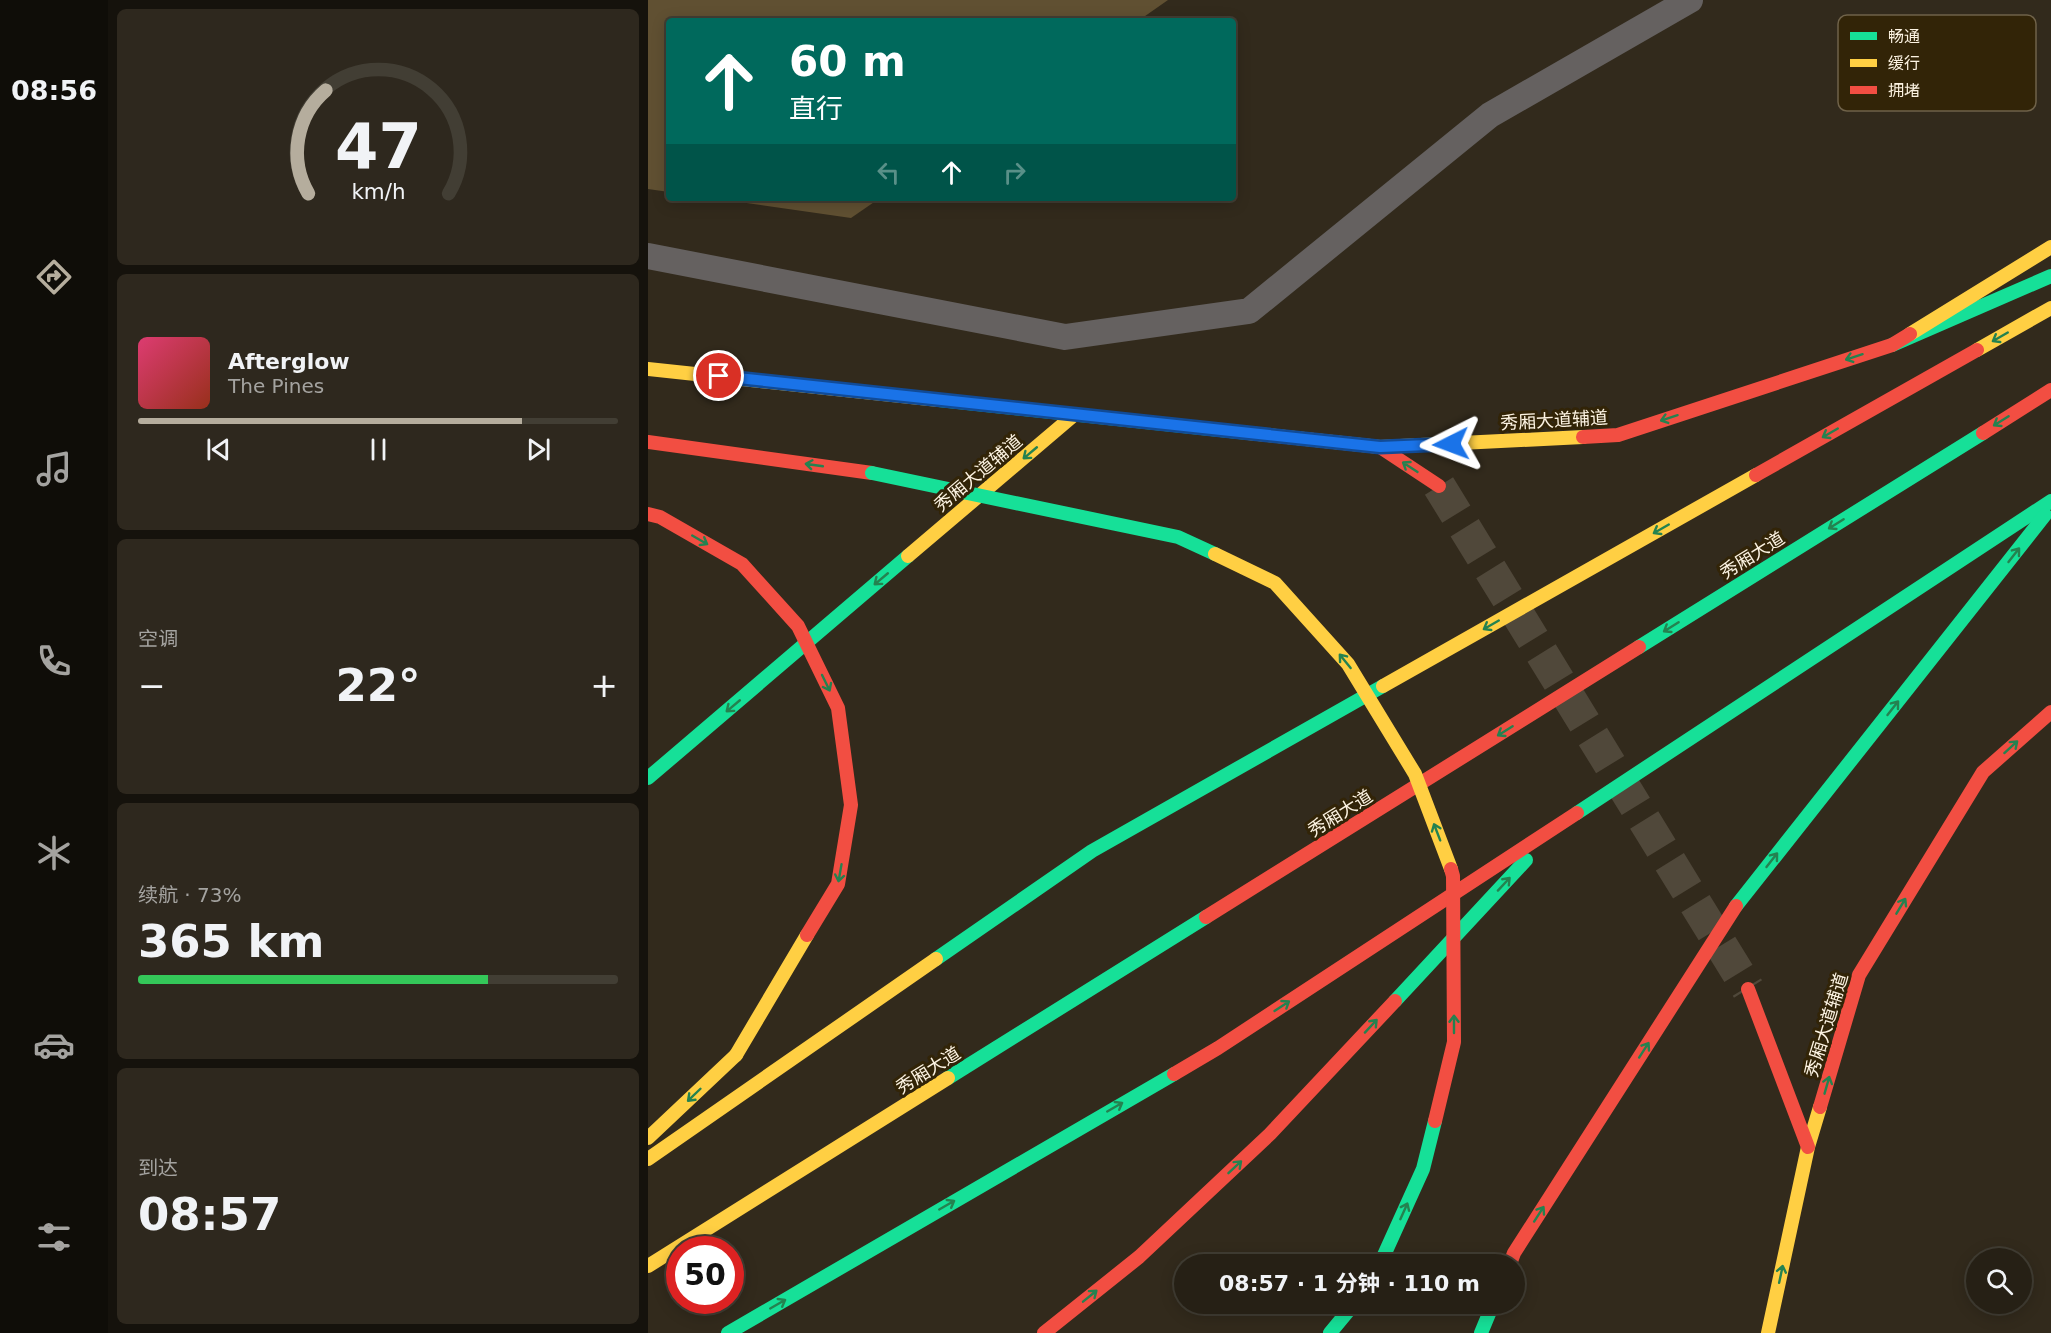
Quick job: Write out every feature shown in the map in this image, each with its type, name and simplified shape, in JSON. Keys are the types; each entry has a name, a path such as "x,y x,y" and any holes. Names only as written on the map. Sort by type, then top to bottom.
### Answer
{"main road":[{"name":"秀厢大道辅道","path":"648,778 1074,415 1380,447 1618,435 1892,345 2051,247"},
{"path":"1892,345 2051,276"},
{"path":"648,1159 1092,851 2051,308"},
{"path":"648,369 1074,415"},
{"name":"秀厢大道","path":"648,1266 2051,390"},
{"path":"648,442 872,473 1178,537 1275,584 1348,663 1415,774 1453,876 1454,1042 1423,1169 1385,1254"},
{"path":"1380,447 1439,486"},
{"path":"728,1333 1218,1048 2051,501"},
{"path":"1514,1254 1736,906 2051,508"},
{"path":"648,514 660,517 742,564 798,626 838,708 852,805 838,884 736,1055 648,1138"},
{"name":"秀厢大道辅道","path":"1767,1333 1808,1147 1859,975 1983,772 2051,712"},
{"path":"1044,1333 1139,1257 1270,1134 1563,821"},
{"path":"1748,989 1808,1147"},
{"path":"1330,1333 1346,1314"},
{"path":"1481,1333 1489,1314"}],"lane":[{"path":"648,256 1065,337 1249,311 1490,115 1690,0"}],"shaded area":[{"path":"648,0 1168,0 1142,18 666,18 666,192 648,189"},
{"path":"733,201 876,201 851,218"}],"tunnel":[{"path":"1439,486 1748,989"}],"traffic: fast":[{"path":"1892,345 2051,276"},
{"path":"939,400 1248,433"},
{"path":"1639,647 1983,433"},
{"path":"872,473 1178,537 1215,554"},
{"path":"1577,813 2051,501"},
{"path":"1736,906 2045,515"},
{"path":"648,778 908,556"},
{"path":"936,959 1092,851 1383,686"},
{"path":"1395,1001 1526,860"},
{"path":"948,1078 1206,917"},
{"path":"728,1333 1174,1074"},
{"path":"1385,1254 1423,1169 1435,1121"},
{"path":"1330,1333 1346,1314"},
{"path":"1481,1333 1489,1314"}],"traffic: slow":[{"path":"1910,334 2051,247"},
{"path":"1977,350 2051,308"},
{"path":"648,369 939,400"},
{"path":"908,556 1074,415"},
{"path":"1248,433 1380,447 1583,437"},
{"path":"1383,686 1756,475"},
{"path":"1215,554 1275,583 1348,664 1415,774 1451,869"},
{"path":"736,1055 807,935"},
{"path":"648,1159 936,959"},
{"path":"648,1138 736,1055"},
{"path":"648,1266 948,1078"},
{"path":"1768,1333 1808,1147 1820,1107"}],"traffic: jam":[{"path":"1583,437 1618,435 1892,345 1910,334"},
{"path":"1756,475 1977,350"},
{"path":"1983,433 2051,390"},
{"path":"648,442 872,473"},
{"path":"1380,447 1439,486"},
{"path":"648,514 660,517 742,564 798,626 838,708 851,805 838,884 807,935"},
{"path":"1206,917 1639,647"},
{"path":"1820,1107 1859,975 1983,772 2051,712"},
{"path":"1174,1074 1218,1048 1577,813"},
{"path":"1435,1121 1454,1042 1453,876 1451,869"},
{"path":"1514,1254 1736,906"},
{"path":"1748,989 1808,1147"},
{"path":"1044,1333 1139,1257 1270,1134 1395,1001"}],"route":[{"path":"719,376 1380,447 1451,444"}]}
